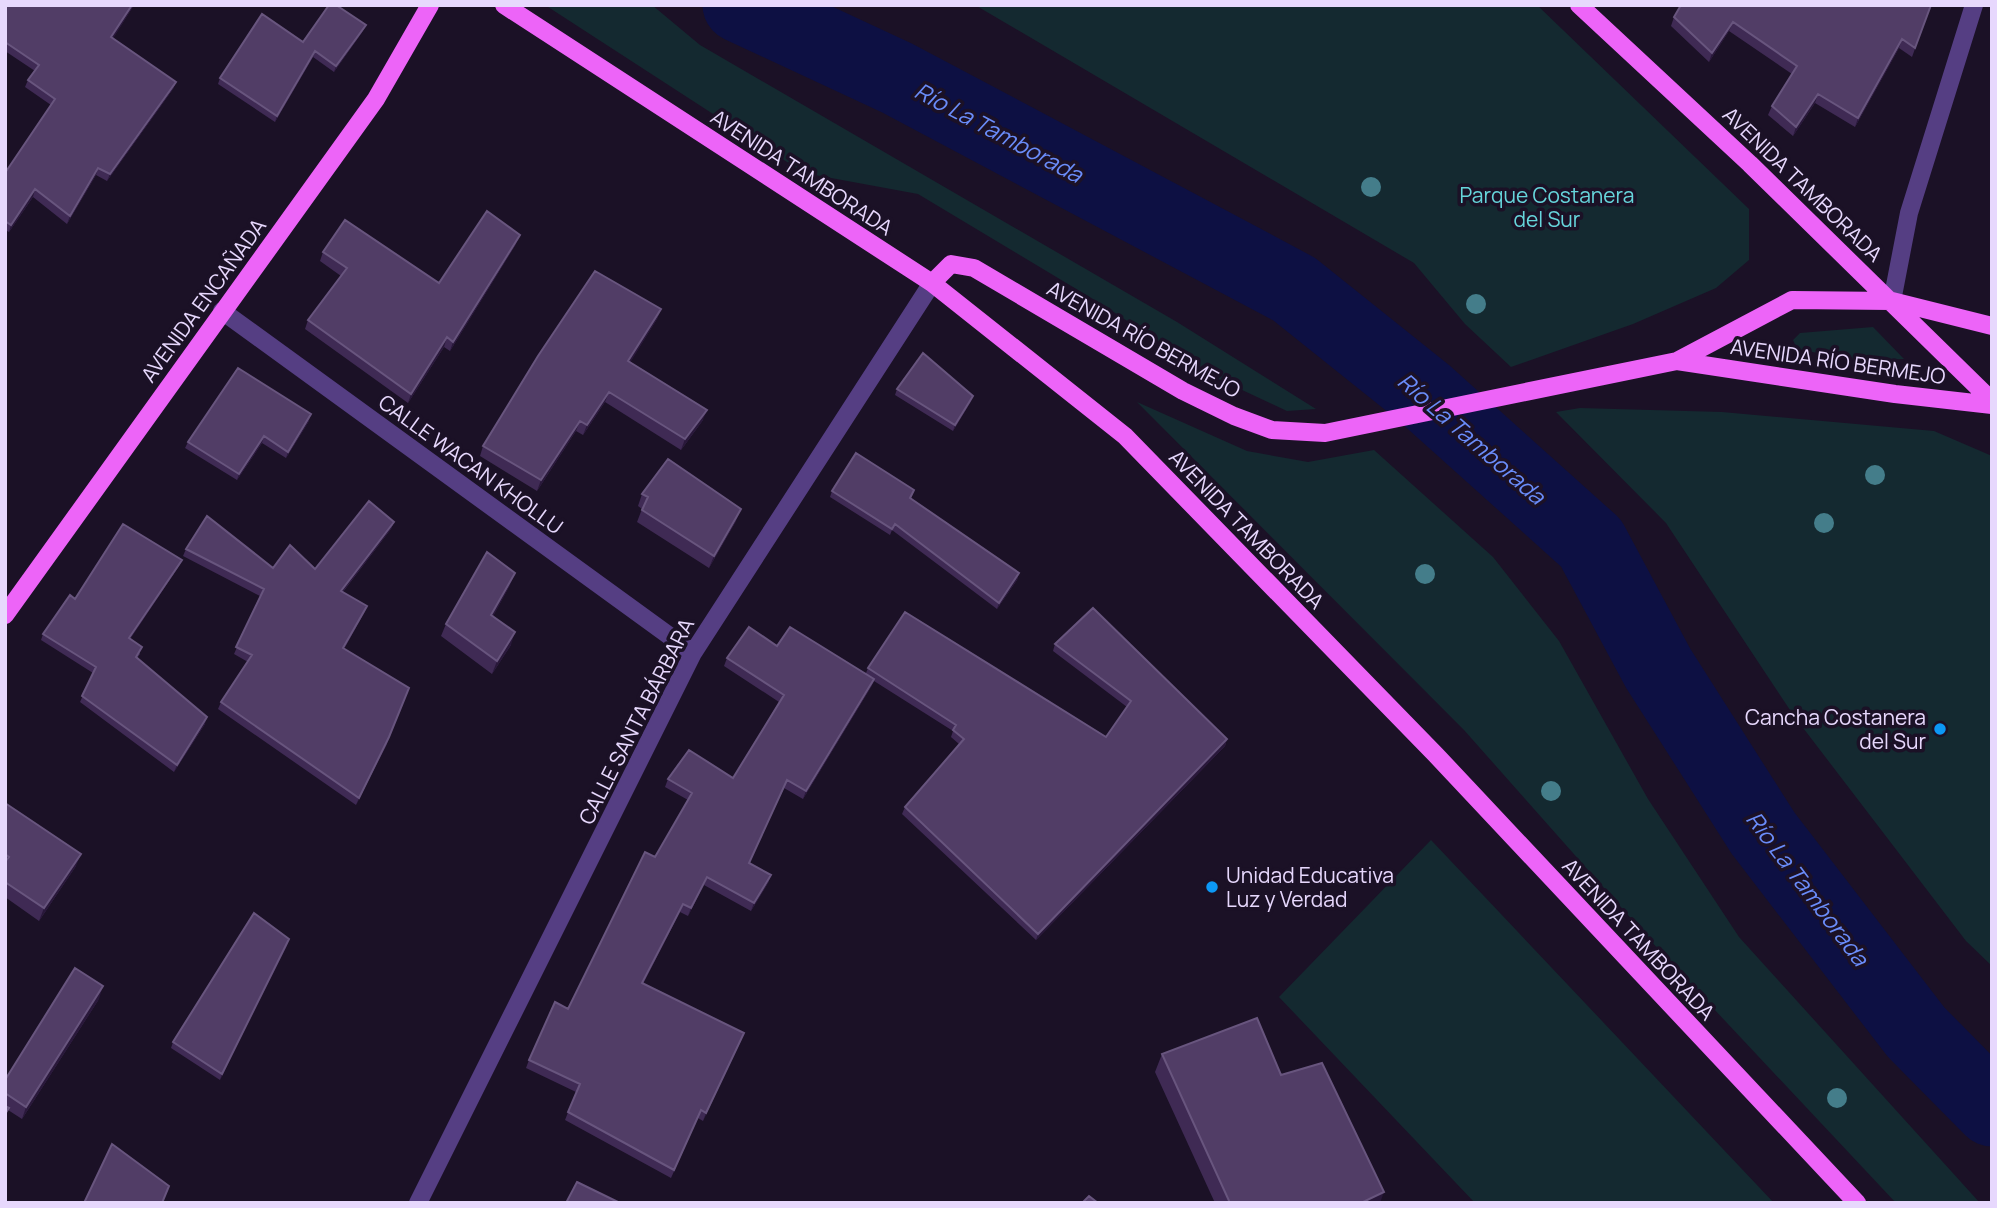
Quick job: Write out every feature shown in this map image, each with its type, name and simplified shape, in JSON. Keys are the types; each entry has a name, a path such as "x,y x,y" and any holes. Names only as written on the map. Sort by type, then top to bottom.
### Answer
{"main road":[{"name":"AVENIDA ENCAÑADA","path":"5,615 376,99 430,5"},
{"name":"AVENIDA TAMBORADA","path":"504,5 932,283 1125,436 1436,755 1857,1203"},
{"name":"AVENIDA TAMBORADA","path":"1579,5 1892,301 1992,403"},
{"name":"AVENIDA RÍO BERMEJO","path":"932,283 951,264 974,268 1183,391 1234,416 1272,430 1325,433 1678,361 1792,300 1892,301 1992,326"},
{"name":"AVENIDA RÍO BERMEJO","path":"1678,361 1895,394 1992,403"}],"street":[{"path":"1892,301 1909,213 1974,5"},
{"name":"CALLE SANTA BÁRBARA","path":"418,1203 693,653 932,283"},
{"name":"CALLE WACAN KHOLLU","path":"222,311 693,653"}],"green space":[{"path":"545,5 652,5 700,45 1177,322 1316,409 1287,411 1208,374 1103,305 918,194 804,173"},
{"name":"Parque Costanera del Sur","path":"975,5 1537,5 1749,209 1749,260 1716,288 1633,324 1511,367 1465,324 1414,263"},
{"path":"1873,327 1904,359 1859,361 1797,349 1793,340 1800,333"},
{"path":"1137,402 1247,451 1308,462 1374,450 1493,557 1559,641 1648,799 1739,937 1980,1203 1896,1203 1667,959 1464,730"},
{"path":"1580,408 1722,412 1934,431 1992,456 1992,966 1966,941 1794,716 1666,523 1556,412"},
{"path":"1431,840 1774,1203 1475,1203 1279,997"}],"building":[{"path":"5,5 132,5 111,37 176,82 110,174 98,168 70,216 35,189 11,225 5,221 5,173 55,99 28,80 39,65 5,42"},
{"path":"329,5 336,5 366,25 336,66 315,51 277,116 220,78 262,14 303,42"},
{"path":"1681,5 1931,5 1915,48 1902,39 1858,118 1818,94 1796,127 1772,106 1797,66 1733,22 1712,53 1674,17"},
{"path":"487,211 520,235 453,342 447,337 411,394 308,320 347,268 323,252 345,220 439,283"},
{"path":"595,271 661,309 628,361 707,410 685,439 609,392 587,425 580,421 541,480 483,446 538,356"},
{"path":"923,353 973,396 955,425 897,389"},
{"path":"238,368 311,414 288,452 264,436 239,474 188,442"},
{"path":"856,453 914,490 910,498 1019,573 999,603 895,524 892,529 832,491"},
{"path":"668,459 741,509 714,556 642,510 648,497 642,494"},
{"path":"369,501 394,522 341,591 367,606 343,648 409,688 359,798 221,702 252,655 236,647 264,589 186,549 207,516 273,568 290,545 315,569"},
{"path":"123,524 182,560 129,638 142,647 136,657 207,717 177,765 82,696 96,667 43,634 70,595 75,599"},
{"path":"487,552 515,573 491,615 515,632 497,661 446,624"},
{"path":"1093,608 1227,739 1038,934 905,807 964,739 953,730 956,725 868,668 905,612 1106,737 1131,701 1055,644"},
{"path":"749,627 777,646 790,627 874,679 806,791 787,780 749,863 771,875 754,903 707,877 691,908 683,904 642,983 744,1033 706,1113 701,1110 674,1170 568,1112 580,1084 529,1060 555,1002 568,1009 645,852 655,857 692,793 668,779 689,750 733,778 784,695 727,658"},
{"path":"5,803 81,854 44,908 5,882 5,862 9,857 5,854"},
{"path":"254,913 289,939 222,1074 173,1042"},
{"path":"75,968 103,986 26,1107 5,1093 5,1080"},
{"path":"1257,1018 1281,1075 1322,1063 1384,1192 1361,1203 1230,1203 1162,1054"},
{"path":"112,1144 169,1186 162,1203 84,1203"},
{"path":"577,1182 620,1203 566,1203"},
{"path":"1089,1196 1098,1203 1082,1203"}],"waterway":[{"name":"Río La Tamborada","path":"740,5 897,78 1294,289 1424,393 1591,543 1658,668 1763,833 1916,1032 1992,1109"}],"place":[{"name":"Cancha Costanera del Sur","path":"1940,729"},
{"name":"Unidad Educativa Luz y Verdad","path":"1212,887"}]}
